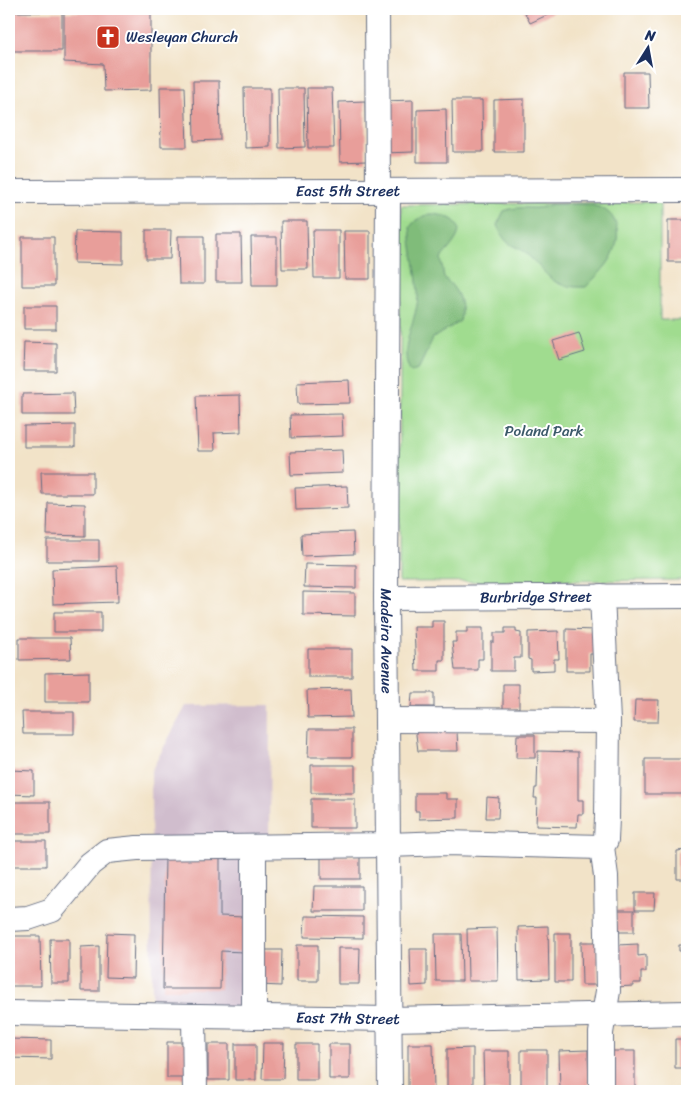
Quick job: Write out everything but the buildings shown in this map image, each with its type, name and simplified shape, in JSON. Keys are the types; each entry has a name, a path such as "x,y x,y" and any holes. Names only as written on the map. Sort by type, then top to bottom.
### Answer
{"street":[{"name":"Madeira Avenue","path":"377,9 383,191 390,1091"},
{"name":"East 5th Street","path":"9,192 687,190"},
{"path":"601,1091 601,1033 608,990 606,876 602,847 606,840 608,721 602,596"},
{"name":"Burbridge Street","path":"386,598 687,596"},
{"path":"388,720 608,721"},
{"path":"9,919 28,918 52,910 90,864 107,851 137,848 388,846 446,843 602,847"},
{"path":"254,846 254,1017"},
{"name":"East 7th Street","path":"9,1013 390,1019 687,1013"},
{"path":"194,1016 195,1091"}],"shaded area":[{"path":"270,705 269,846 254,847 254,1017 152,1015 151,771 186,706"}],"green space":[{"name":"Poland Park","path":"660,202 660,320 687,320 687,580 399,582 401,205"},
{"path":"552,204 593,205 606,210 615,221 617,236 611,258 586,287 566,286 553,280 530,257 504,239 497,225 504,211 518,208 539,208"},
{"path":"429,214 441,215 452,219 458,227 459,232 456,239 441,258 444,278 459,297 461,315 460,321 433,338 419,368 411,372 407,363 406,353 418,293 410,227 416,220"}],"place":[{"name":"Wesleyan Church","path":"108,37"}]}
